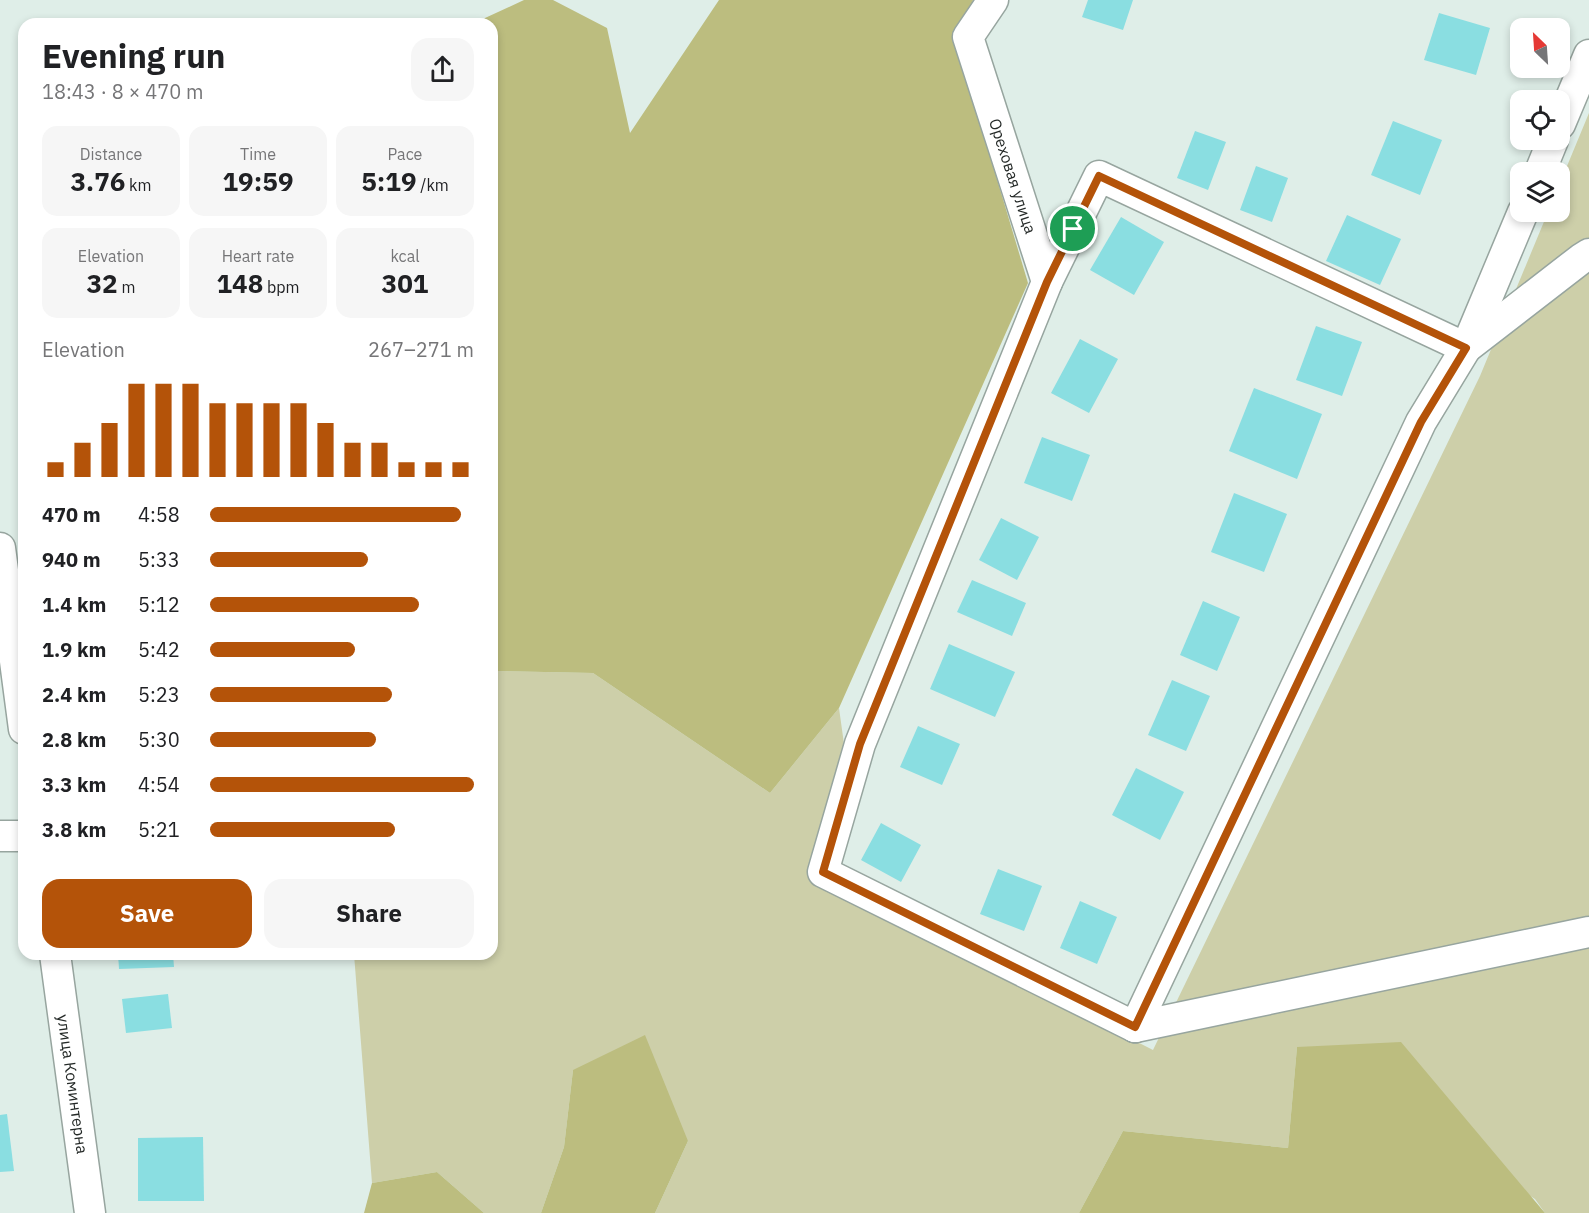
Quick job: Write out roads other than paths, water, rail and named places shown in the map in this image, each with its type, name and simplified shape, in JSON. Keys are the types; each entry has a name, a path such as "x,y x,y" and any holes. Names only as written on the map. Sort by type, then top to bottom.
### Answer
{"street":[{"name":"Ореховая улица","path":"993,0 968,37 1047,282"},
{"path":"1570,100 1589,55"},
{"path":"1466,348 1099,176 1047,282 860,744 823,872 1135,1027 1589,932"},
{"path":"1135,1027 1421,422 1466,348 1519,222"},
{"path":"1466,348 1589,254"},
{"path":"0,548 18,660"},
{"path":"0,836 18,836"},
{"name":"улица Коминтерна","path":"56,960 90,1213"}]}
